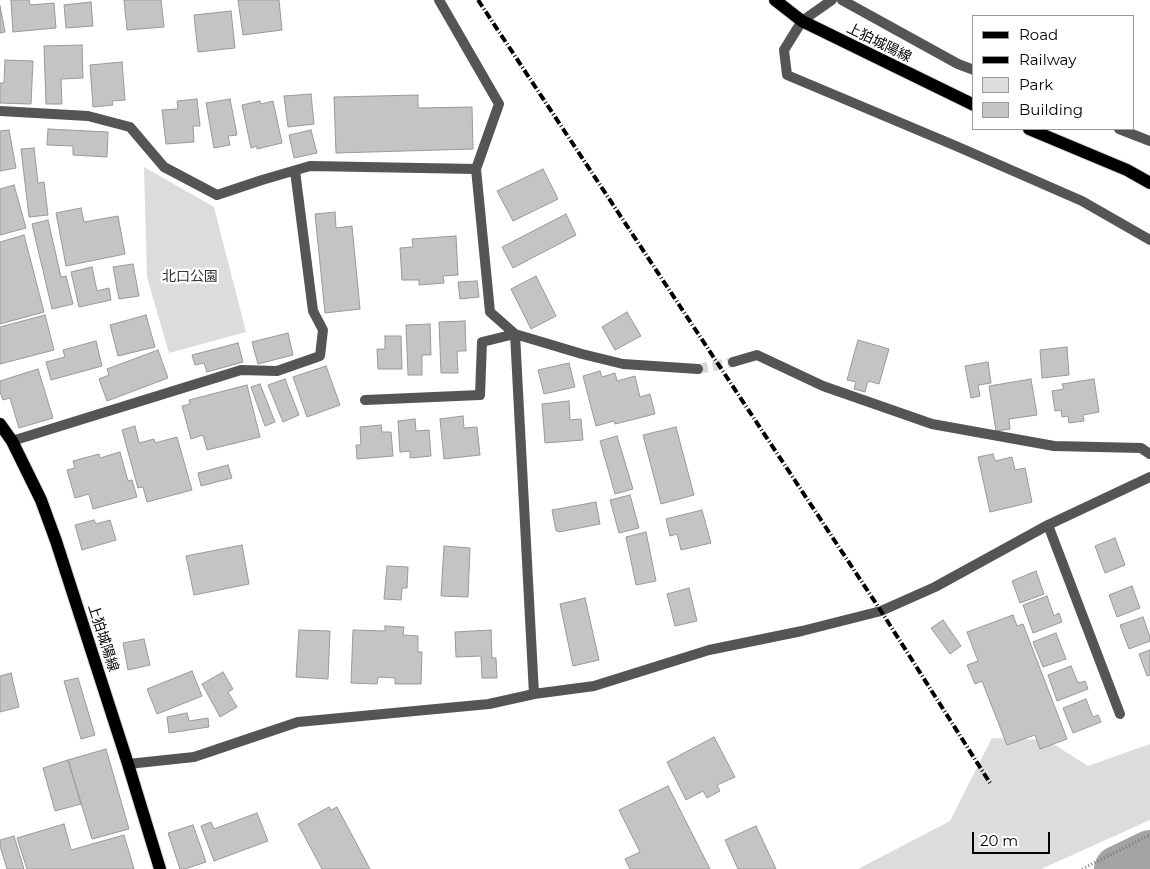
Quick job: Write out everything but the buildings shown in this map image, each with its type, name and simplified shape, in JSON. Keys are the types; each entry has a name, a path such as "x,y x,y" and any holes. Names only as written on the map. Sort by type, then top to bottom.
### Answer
{"main road":[{"name":"上狛城陽線","path":"775,0 802,21 972,105"},
{"path":"1031,130 1126,170 1150,183"},
{"name":"上狛城陽線","path":"0,424 12,441 41,500 128,764 160,869"}],"street":[{"path":"438,0 499,104 476,168 490,312 515,334 582,354 623,364 698,370"},
{"path":"832,0 802,21 784,50 787,75 1082,201 1150,240"},
{"path":"842,0 958,64 972,69"},
{"path":"0,111 88,116 130,127 164,167 217,195 310,166 476,168"},
{"path":"1122,130 1150,141"},
{"path":"12,441 241,370 277,371 320,356 323,330 313,310 295,171"},
{"path":"365,400 480,396 482,342 515,334"},
{"path":"515,334 534,694"},
{"path":"733,362 757,355 823,386 932,424 1054,446 1141,448 1150,454"},
{"path":"128,764 194,757 298,722 489,704 534,694 594,686 709,650 882,612 934,588 1048,525 1150,477"},
{"path":"1048,525 1120,714"}],"path":[{"path":"1082,869 1150,835"}],"green space":[{"name":"北口公園","path":"144,167 214,207 246,332 169,353 147,277"},
{"path":"992,738 1047,740 1088,766 1150,744 1150,820 1041,869 858,869 950,821"}],"waterway":[{"path":"1117,869 1150,853"}],"tunnel":[{"path":"698,369 733,362"}],"railway":[{"path":"478,0 881,611 990,783"}]}
